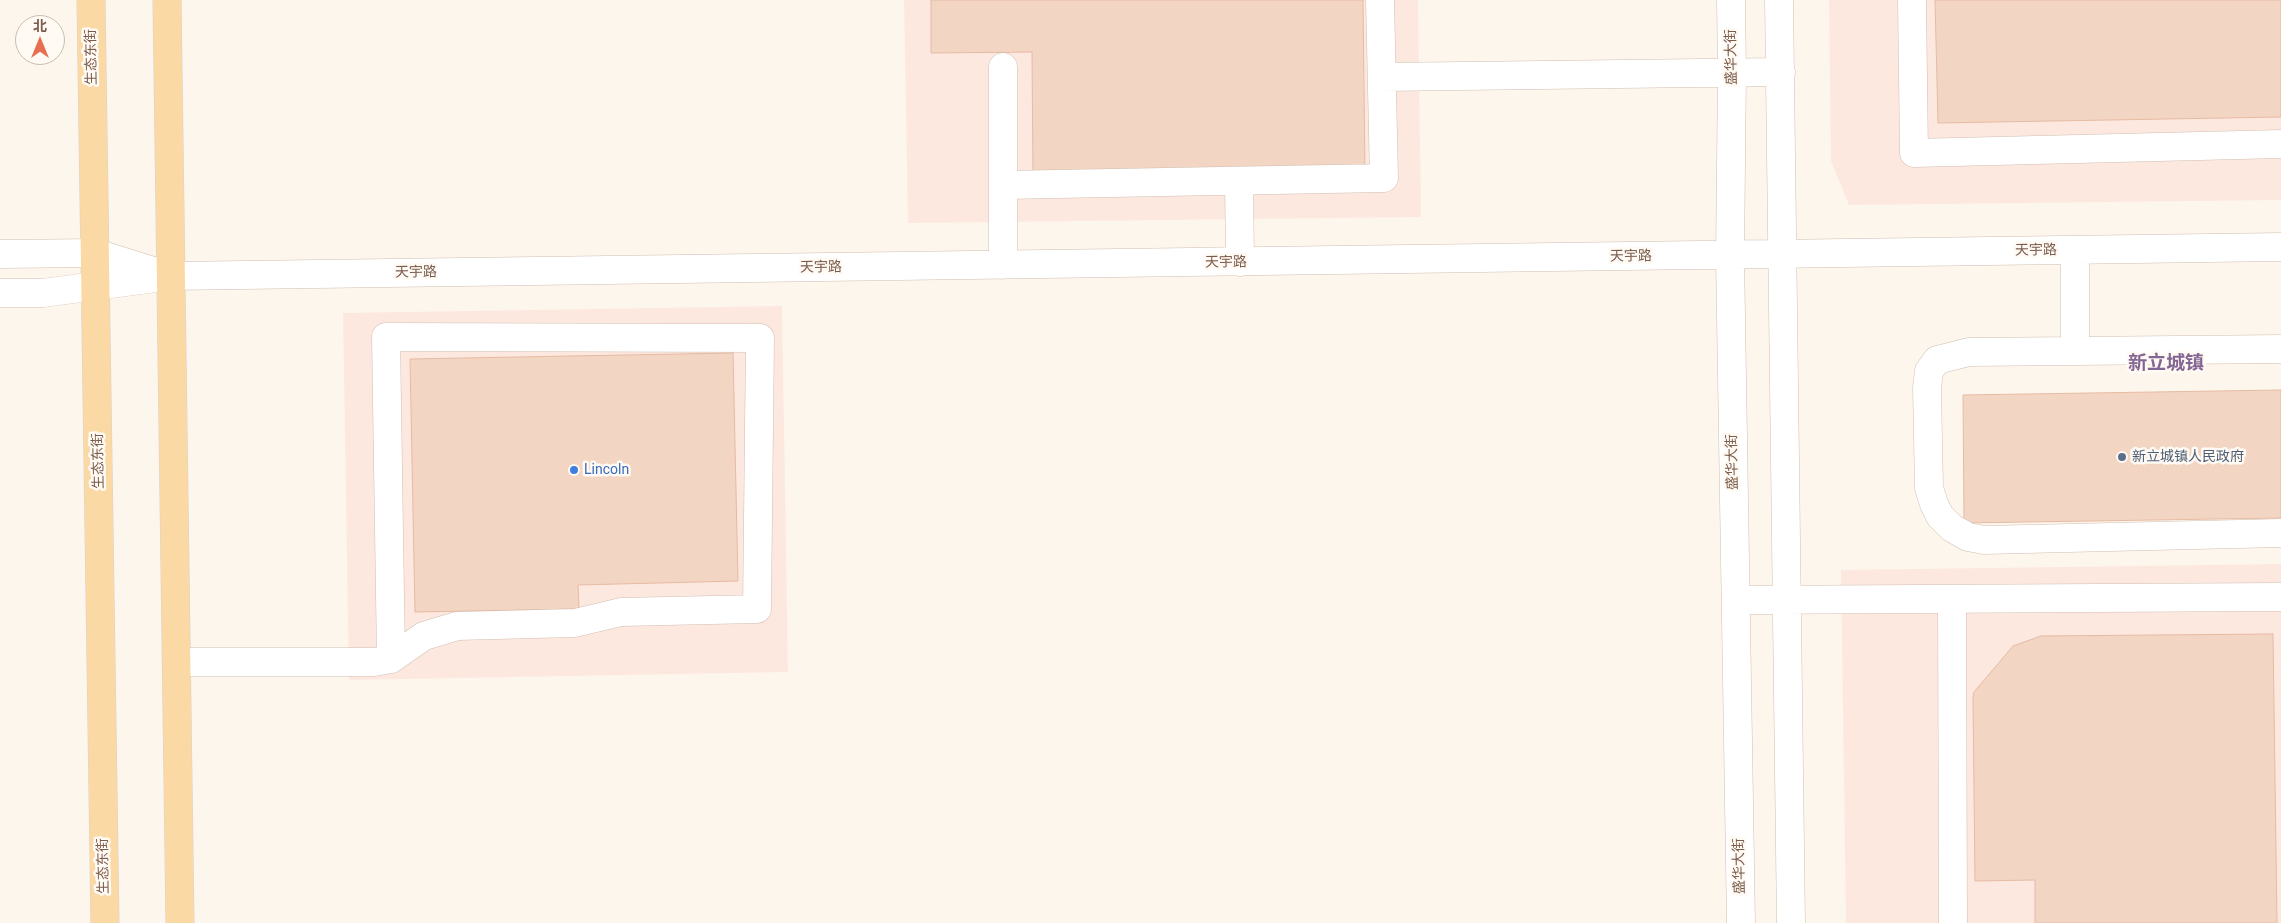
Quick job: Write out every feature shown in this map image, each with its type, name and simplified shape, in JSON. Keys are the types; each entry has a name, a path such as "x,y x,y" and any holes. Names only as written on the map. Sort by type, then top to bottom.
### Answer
{"main road":[{"name":"生态东街","path":"91,0 97,285 105,923"},
{"path":"167,0 180,923"}],"street":[{"path":"1003,185 1384,178 1380,0"},
{"name":"盛华大街","path":"1731,0 1730,256 1741,923"},
{"path":"1779,0 1791,923"},
{"path":"1912,0 1914,153 2281,144"},
{"path":"1003,67 1003,265"},
{"path":"1382,77 1780,72"},
{"path":"1239,181 1240,262"},
{"name":"天宇路","path":"0,293 43,292 171,276 2281,247"},
{"path":"2076,250 2076,351"},
{"name":"天宇路","path":"0,254 96,253 171,276"},
{"path":"177,662 374,662 391,659 424,636 457,626 575,623 620,612 757,609 760,338 386,336 391,659"},
{"path":"2281,350 1969,352 1938,360 1929,371 1927,388 1930,488 1934,504 1940,516 1952,528 1968,537 1984,540 2281,533"},
{"path":"1736,600 2281,597"},
{"path":"1952,599 1952,923"}],"shaded area":[{"path":"904,0 1418,0 1421,217 908,223"},
{"path":"1829,0 2281,0 2281,200 1849,205 1831,161"},
{"path":"782,306 788,672 349,680 343,313"},
{"path":"2281,564 2281,923 1846,923 1841,570"}],"building":[{"path":"931,0 1363,0 1365,172 1033,176 1032,52 931,53"},
{"path":"1935,0 2281,0 2281,117 1938,123"},
{"name":"Lincoln","path":"733,353 738,581 578,585 579,609 415,612 410,359"},
{"name":"新立城镇人民政府","path":"2281,390 2281,518 1964,523 1963,395"},
{"path":"2273,634 2277,923 2035,923 2035,880 1975,881 1973,698 1974,692 2013,646 2041,636"}],"place":[{"name":"新立城镇人民政府","path":"2122,457"},
{"name":"Lincoln","path":"574,470"}],"district":[{"name":"新立城镇","path":"2166,364"}]}
